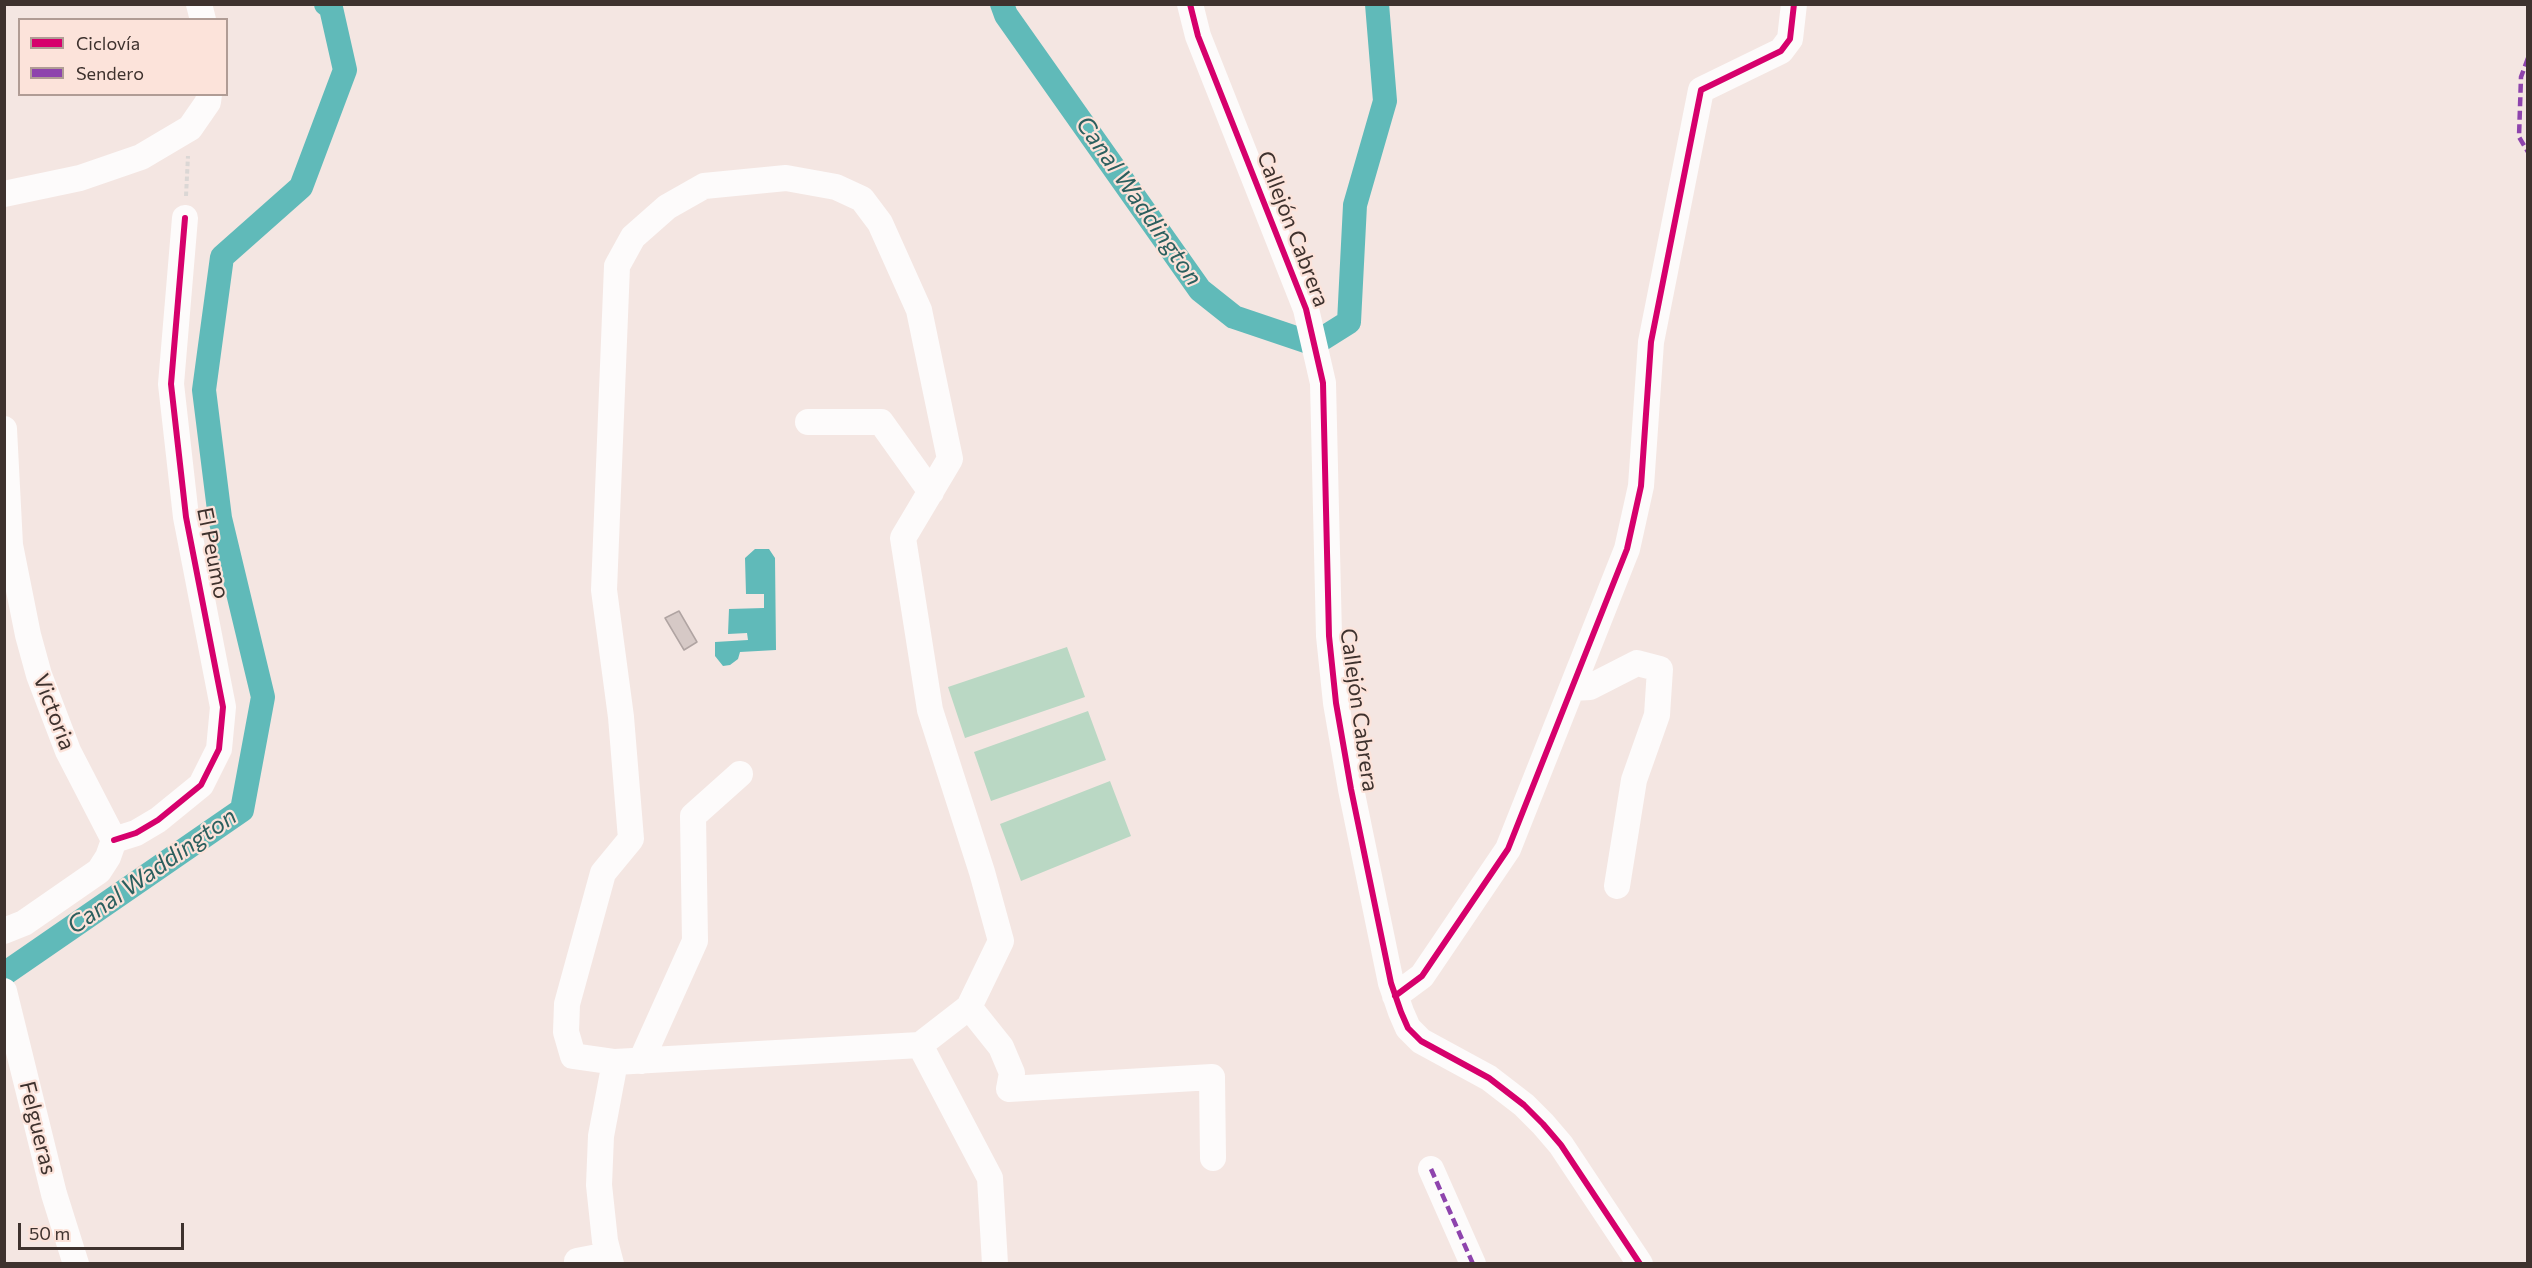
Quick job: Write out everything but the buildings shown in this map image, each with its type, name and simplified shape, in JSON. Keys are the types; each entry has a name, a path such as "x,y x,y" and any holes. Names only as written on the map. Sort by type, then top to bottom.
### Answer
{"street":[{"name":"Callejón Cabrera","path":"1190,4 1198,36 1306,309 1323,383 1329,636 1336,703 1351,789 1395,996 1408,1028 1421,1041 1489,1078 1516,1097 1543,1124 1561,1145 1640,1263"},
{"path":"1395,996 1422,976 1508,849 1627,549 1641,486 1652,342 1701,90 1781,51 1790,39 1794,4"},
{"path":"4,194 80,178 141,156 190,128 208,102 209,96"},
{"path":"786,178 836,187 862,199 880,223 919,310 950,459 903,538 930,710 982,872 1001,941 969,1007 920,1045 615,1062 573,1056 566,1032 567,1004 603,873 631,839 621,717 604,591 617,266 633,237 667,207 704,186 786,178"},
{"name":"El Peumo","path":"114,840 136,833 158,820 201,785 219,749 223,707 186,517 171,384 185,218"},
{"path":"808,422 881,422 931,492"},
{"name":"Victoria","path":"4,429 7,546 39,675 68,751 114,840"},
{"path":"1573,688 1590,687 1637,663 1660,669 1657,715 1634,780 1617,886"},
{"path":"641,1061 695,941 693,816 740,774"},
{"path":"4,931 34,916 99,871 108,857 114,840"},
{"name":"Felgueras","path":"5,991 54,1194 76,1263"},
{"path":"969,1007 1001,1047 1012,1073 1009,1089 1212,1077 1213,1158"},
{"path":"920,1045 990,1178 995,1263"},
{"path":"577,1263 577,1261 609,1259 599,1185 601,1136 615,1062"},
{"path":"1431,1169 1473,1263"}],"path":[{"path":"185,218 190,128"}],"green space":[{"path":"1067,647 1085,697 965,738 948,687"},
{"path":"1088,711 1106,760 991,801 974,752"},
{"path":"1110,781 1131,836 1021,881 1000,824"}],"water":[{"path":"755,549 769,549 775,558 776,650 740,652 738,659 730,665 723,666 715,656 715,642 748,640 747,633 728,634 729,609 764,608 764,594 746,594 745,558"}],"waterway":[{"name":"Canal Waddington","path":"4,974 242,810 263,697 220,518 204,390 222,257 301,187 345,70 331,8 326,4"},
{"name":"Canal Waddington","path":"1002,4 1006,15 1200,290 1234,317 1314,344 1349,322 1355,205 1385,101 1377,4"}],"marked path":[{"path":"2528,58 2521,77 2519,137 2528,152"},
{"path":"1431,1169 1473,1264"}],"cycle path":[{"path":"1190,4 1198,36 1306,309 1323,383 1329,636 1336,703 1351,789 1391,983 1401,1012 1408,1028 1421,1041 1489,1078 1524,1105 1543,1124 1561,1145 1640,1264"},
{"path":"1395,996 1422,976 1508,849 1627,549 1641,486 1651,342 1701,90 1781,51 1790,39 1794,4"},
{"path":"114,840 136,833 158,820 201,785 219,749 223,707 186,517 171,384 185,218"}]}
